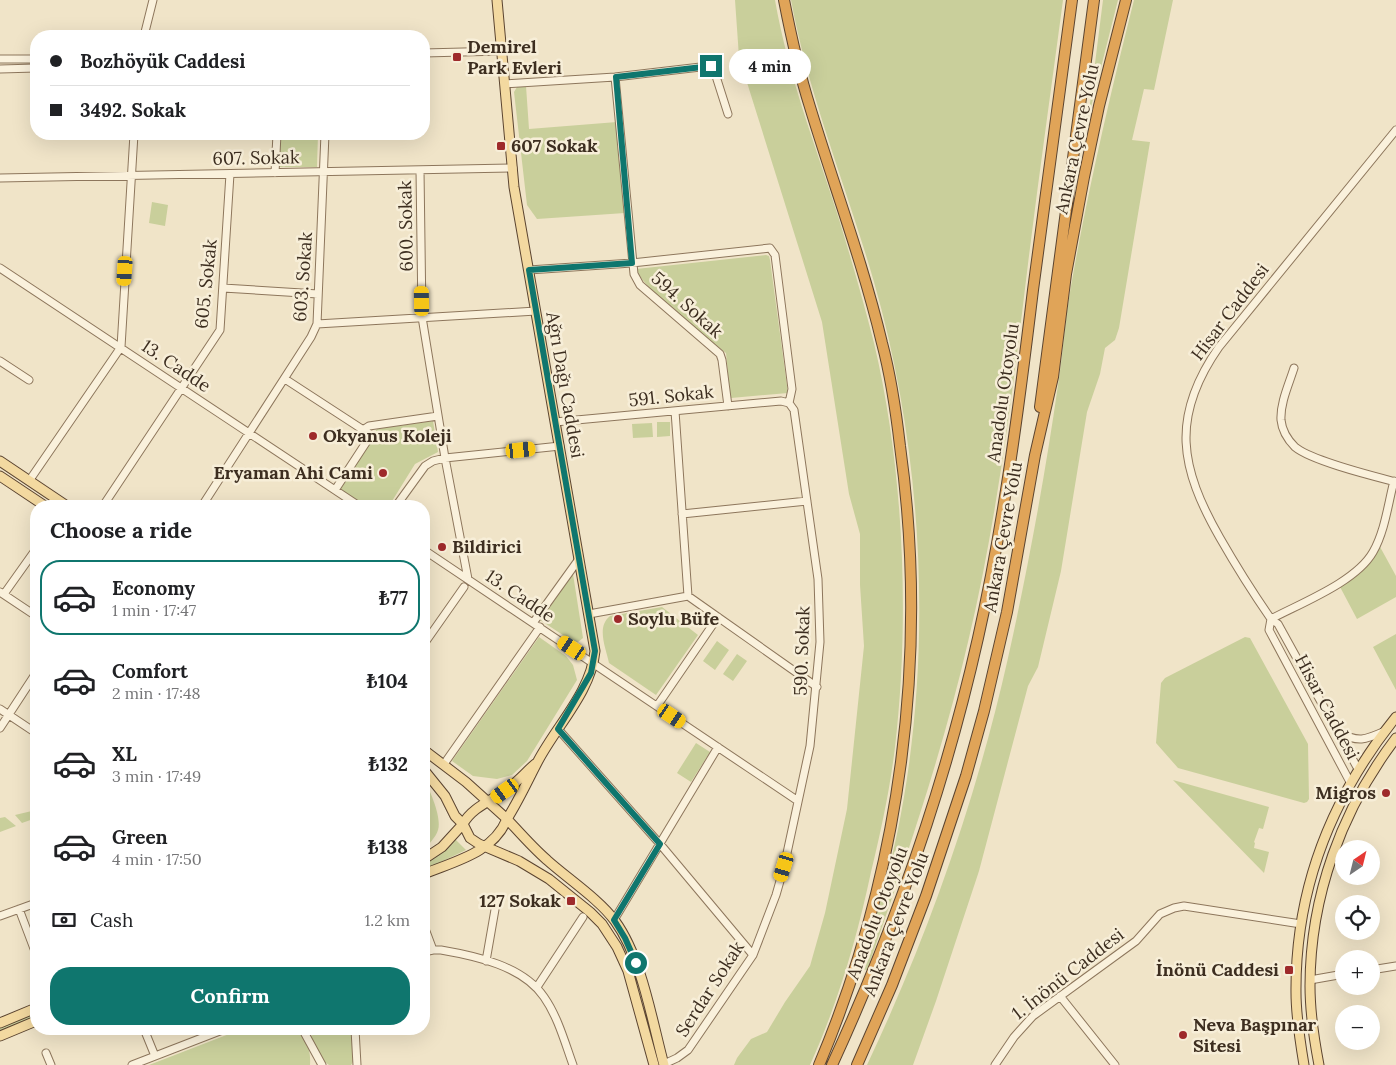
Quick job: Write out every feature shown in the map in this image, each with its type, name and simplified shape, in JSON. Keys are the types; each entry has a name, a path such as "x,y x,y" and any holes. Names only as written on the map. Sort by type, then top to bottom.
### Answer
{"highway":[{"name":"Ankara Çevre Yolu","path":"784,0 809,105 867,284 883,345 895,406 905,478 911,567 912,622 908,707 892,822 874,900 843,1004 819,1065"},
{"name":"Anadolu Otoyolu","path":"832,1065 881,950 922,839 953,737 978,640 1006,491 1072,0"},
{"path":"1035,455 1094,0"},
{"name":"Ankara Çevre Yolu","path":"856,1065 910,940 942,850 984,711 1006,612 1035,455 1053,377 1066,274 1084,177 1099,106 1126,0"}],"main road":[{"name":"Ağrı Dağı Caddesi","path":"497,0 513,168 595,651 591,673 539,760 523,793 507,819"},
{"path":"0,460 58,500"},
{"path":"0,476 36,500"},
{"path":"1304,1065 1296,995 1301,924 1310,884 1321,847 1350,782 1358,768 1396,717"},
{"path":"1318,1065 1310,980 1314,932 1322,890 1335,848 1362,789 1396,738"},
{"path":"430,754 466,782 507,819 545,858 590,896 614,920 625,938 636,963 660,1065"},
{"name":"Ağrı Dağı Caddesi","path":"488,803 512,786 539,760"},
{"path":"1358,768 1370,776"},
{"path":"430,777 445,796 455,816 463,824 470,838 519,861 549,879 602,924 617,947 628,971 660,1065"},
{"path":"1350,782 1362,789"},
{"path":"430,855 442,847 472,812 488,803"},
{"path":"430,871 486,846 499,835 507,819"},
{"path":"0,1022 30,1010"},
{"path":"0,1036 30,1024"}],"street":[{"path":"146,30 153,0"},
{"path":"430,53 502,51"},
{"path":"0,59 30,59"},
{"path":"505,84 616,77 711,66 728,114"},
{"path":"0,69 30,68"},
{"name":"594. Sokak","path":"616,77 634,274 640,285 720,354 728,406"},
{"name":"Hisar Caddesi","path":"1358,768 1278,624 1271,619 1238,569 1206,513 1190,474 1186,442 1191,400 1206,365 1228,335 1396,130"},
{"path":"30,481 120,347 134,140"},
{"path":"276,173 277,140"},
{"name":"603. Sokak","path":"207,500 285,379 317,324 325,140"},
{"name":"607. Sokak","path":"0,178 513,168"},
{"name":"600. Sokak","path":"420,170 422,317 445,458 468,579"},
{"name":"605. Sokak","path":"107,500 220,330 230,174"},
{"path":"529,270 632,263 770,248 776,255 792,389 789,403"},
{"name":"13. Cadde","path":"0,268 350,500"},
{"path":"223,288 318,294"},
{"path":"317,324 536,311"},
{"path":"0,361 29,380"},
{"path":"1271,619 1345,580 1363,566 1372,554 1378,540 1395,481 1314,457 1292,443 1281,420 1283,405 1294,368"},
{"path":"285,379 371,435 335,490"},
{"name":"591. Sokak","path":"556,422 781,400 789,403"},
{"name":"590. Sokak","path":"789,403 794,410 818,579 820,607 820,642 810,746 798,801"},
{"path":"676,411 688,596"},
{"path":"363,430 369,426 438,416"},
{"path":"400,500 425,466 433,461 445,458 560,446"},
{"path":"682,514 807,501"},
{"name":"13. Cadde","path":"430,554 798,801"},
{"path":"30,557 2,593 30,612"},
{"path":"444,764 579,559"},
{"path":"430,635 464,587"},
{"path":"589,614 688,596 816,687"},
{"path":"657,706 718,617"},
{"name":"Hisar Caddesi","path":"1271,619 1268,630 1350,782"},
{"path":"1294,678 1306,672"},
{"path":"0,728 30,682"},
{"path":"0,709 30,729"},
{"path":"558,729 660,844 753,955"},
{"path":"1338,732 1349,738 1361,740 1385,731"},
{"path":"614,920 718,747"},
{"name":"Serdar Sokak","path":"660,1065 677,1058 688,1050 753,955 776,895 798,801"},
{"path":"486,960 497,898"},
{"path":"0,916 30,905"},
{"name":"1. İnönü Caddesi","path":"995,1065 1023,1025 1136,941 1153,920 1165,911 1184,906 1301,924"},
{"path":"19,909 30,938"},
{"path":"537,987 583,917"},
{"path":"430,942 433,950"},
{"path":"430,951 457,953 486,960 512,972 537,987 552,1010 573,1065"},
{"path":"1380,969 1396,966"},
{"path":"1310,980 1335,976"},
{"path":"1060,996 1115,1065"},
{"path":"146,1035 155,1056"},
{"path":"132,1065 209,1035"},
{"path":"305,1035 322,1065"},
{"path":"355,1035 357,1065"},
{"path":"46,1053 51,1065"}],"green space":[{"path":"735,0 775,0 787,55 843,232 874,343 892,442 898,493 903,596 902,647 900,698 891,778 866,897 853,946 838,994 810,1065 734,1065 751,1039 767,1032 810,966 825,913 847,809 864,646 860,585 860,534 849,494 822,322 739,57"},
{"path":"791,0 1063,0 1009,411 995,504 978,596 958,684 935,767 867,970 860,969 880,902 897,834 909,767 916,698 919,627 918,557 913,486 904,417 891,348 874,282 818,107"},
{"path":"1103,0 1118,0 1088,119"},
{"path":"1134,0 1173,0 1154,90 1144,89 1132,140 1150,142 1119,328 1115,340 1105,348 1100,374 1087,412 1061,571 1038,667 1028,686 979,871 913,1065 867,1065 910,967 949,865 996,710 1042,488 1060,373 1069,298 1078,250 1116,71"},
{"path":"526,86 529,129 617,122 625,213 537,219 527,205 514,92 517,87"},
{"path":"280,140 318,140 317,167 278,167"},
{"path":"152,202 168,205 165,226 149,223"},
{"path":"769,256 770,260 788,393 731,398 726,353 663,301 636,269"},
{"path":"433,421 438,452 415,464 393,500 356,500 339,488 377,429"},
{"path":"657,422 670,422 670,436 657,437"},
{"path":"652,423 653,437 633,438 632,424"},
{"path":"1379,545 1396,576 1396,597 1357,619 1339,585"},
{"path":"573,574 583,638 578,642 572,641 540,620"},
{"path":"662,607 698,635 656,695 609,663 603,632 606,621 610,616"},
{"path":"1396,634 1396,690 1373,647"},
{"path":"539,637 566,656 573,665 577,680 527,761 512,775 497,779 473,776 452,761"},
{"path":"1245,637 1250,638 1308,744 1309,799 1307,802 1304,803 1178,768 1156,743 1161,683 1165,678"},
{"path":"717,641 729,650 715,670 703,661"},
{"path":"737,654 747,661 733,681 723,674"},
{"path":"696,743 710,752 691,782 677,773"},
{"path":"1173,780 1269,807 1263,829 1259,828 1254,842 1254,848 1269,852 1264,873"},
{"path":"430,792 435,804 439,825 436,835 430,842"},
{"path":"30,811 30,820 22,823 15,815"},
{"path":"5,817 16,826 0,832 0,818"},
{"path":"455,839 466,850 430,867 430,861"},
{"path":"30,1016 30,1020 0,1032 0,1028"},
{"path":"226,1035 300,1035 307,1045 310,1054 310,1065 149,1065"},
{"path":"313,1035 352,1035 353,1062 351,1065 329,1065 321,1059 308,1037"}],"place":[{"name":"Demirel Park Evleri","path":"457,57"},
{"name":"607 Sokak","path":"501,146"},
{"name":"Okyanus Koleji","path":"313,436"},
{"name":"Eryaman Ahi Cami","path":"383,473"},
{"name":"Bildirici","path":"442,547"},
{"name":"Soylu Büfe","path":"618,619"},
{"name":"Migros","path":"1386,793"},
{"name":"127 Sokak","path":"571,901"},
{"name":"İnönü Caddesi","path":"1289,970"},
{"name":"Neva Başpınar Sitesi","path":"1183,1035"}],"route":[{"path":"636,963 625,938 614,920 660,844 558,729 591,673 595,651 529,270 632,263 616,77 711,66"}]}
